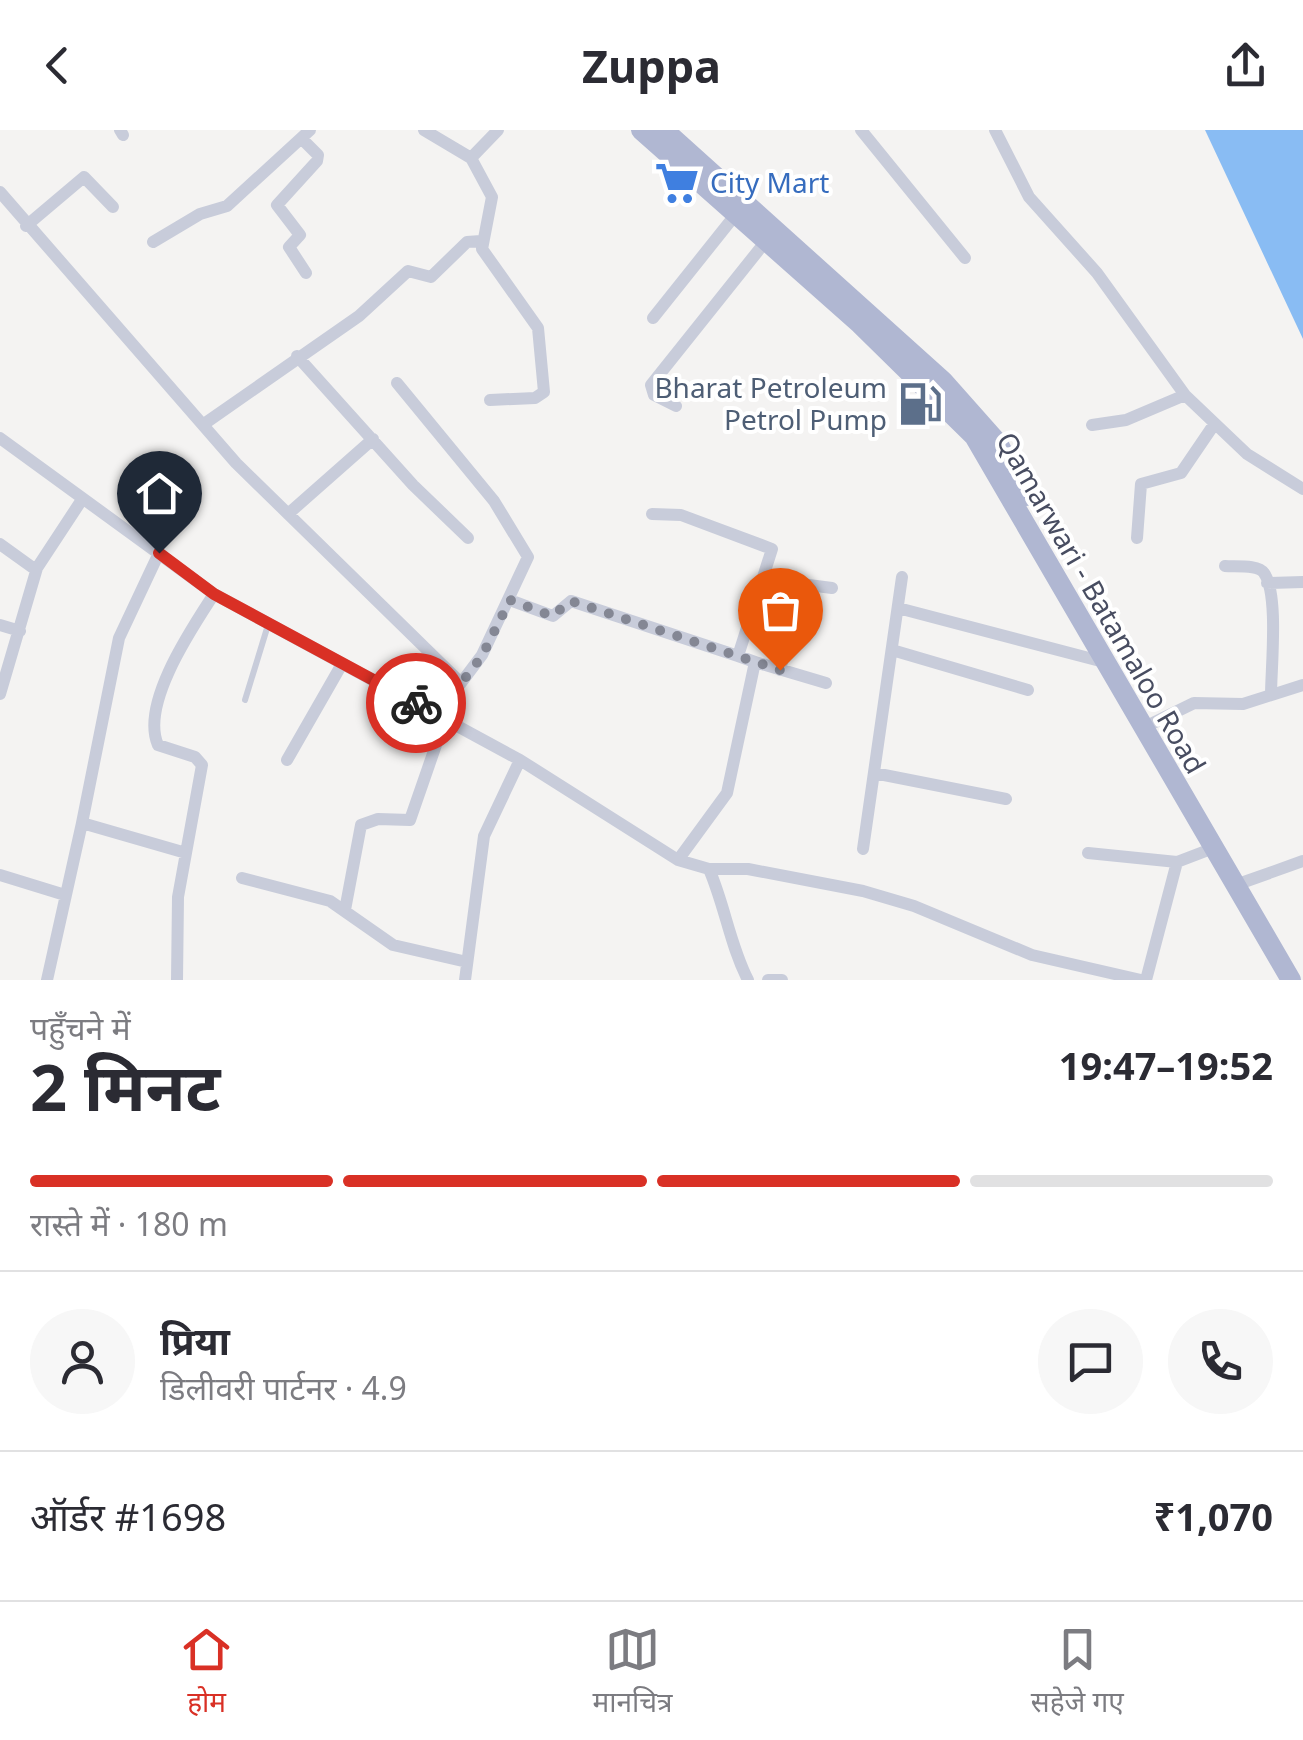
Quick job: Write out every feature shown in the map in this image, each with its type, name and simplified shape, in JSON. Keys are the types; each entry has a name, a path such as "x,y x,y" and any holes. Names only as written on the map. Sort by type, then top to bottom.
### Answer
{"main road":[{"name":"Qamarwari - Batamaloo Road","path":"642,130 920,379 974,436 1290,980"},
{"name":"Qamarwari - Batamaloo Road","path":"664,130 791,240 974,412 998,443 1151,724 1303,980"}],"street":[{"path":"424,130 471,158 493,203 481,241 510,294 538,328 546,387 535,398 490,400"},
{"path":"471,158 498,130"},
{"path":"861,130 965,258"},
{"path":"995,130 1030,198 1097,273 1185,395 1213,426 1303,489"},
{"path":"153,242 200,214 226,206 306,135 317,161 276,205 301,236 288,247 306,273"},
{"path":"26,226 84,178 113,208"},
{"path":"0,192 26,226 288,514 460,682"},
{"path":"0,222 15,213"},
{"path":"653,318 736,214"},
{"path":"204,424 296,356 359,316 408,271 415,269 429,278 467,242 481,241"},
{"path":"676,406 654,395 651,385 766,241"},
{"path":"296,356 468,538"},
{"path":"345,910 361,826 378,819 410,820 441,717 460,682 482,656 525,568 527,550 494,501 398,384"},
{"path":"1092,425 1126,420 1185,395"},
{"path":"1137,538 1141,484 1181,473 1213,426"},
{"path":"0,438 80,501 214,594 520,760 678,860 710,869 748,868 863,890 914,906 1032,956 1144,980 1177,862"},
{"path":"288,514 373,440"},
{"path":"0,694 36,570 80,501"},
{"path":"652,514 680,516 771,546 738,656"},
{"path":"0,544 36,570"},
{"path":"46,980 120,638 159,553"},
{"path":"1225,566 1258,568 1267,583 1272,613 1271,695"},
{"path":"863,848 902,577"},
{"path":"1267,583 1303,582"},
{"path":"780,670 801,584 832,588"},
{"path":"177,980 178,897 202,765 195,757 158,744 154,720 179,649 214,594"},
{"path":"510,600 552,616 571,601 826,683"},
{"path":"898,608 1104,662"},
{"path":"0,625 20,631"},
{"path":"892,650 1028,690"},
{"path":"678,860 727,793 755,662"},
{"path":"287,760 342,664"},
{"path":"1151,724 1194,703 1237,705 1303,685"},
{"path":"465,980 484,836 520,760"},
{"path":"874,773 1006,799"},
{"path":"82,824 186,853"},
{"path":"1088,853 1177,862 1211,849"},
{"path":"1244,882 1303,862"},
{"path":"710,869 722,899 738,965 748,980"},
{"path":"0,874 65,895"},
{"path":"242,878 330,900 393,945 467,962"},
{"path":"768,980 782,980"}],"lane":[{"path":"245,700 268,624"}],"water":[{"path":"1205,130 1303,130 1303,339"}],"way so far":[{"path":"416,703 437,715 482,656 510,600 552,616 558,614 564,602 571,601 780,670"}],"place":[{"name":"City Mart","path":"677,183"},
{"name":"Bharat Petroleum Petrol Pump","path":"920,404"}],"route":[{"path":"159,553 214,594 416,703"}]}
